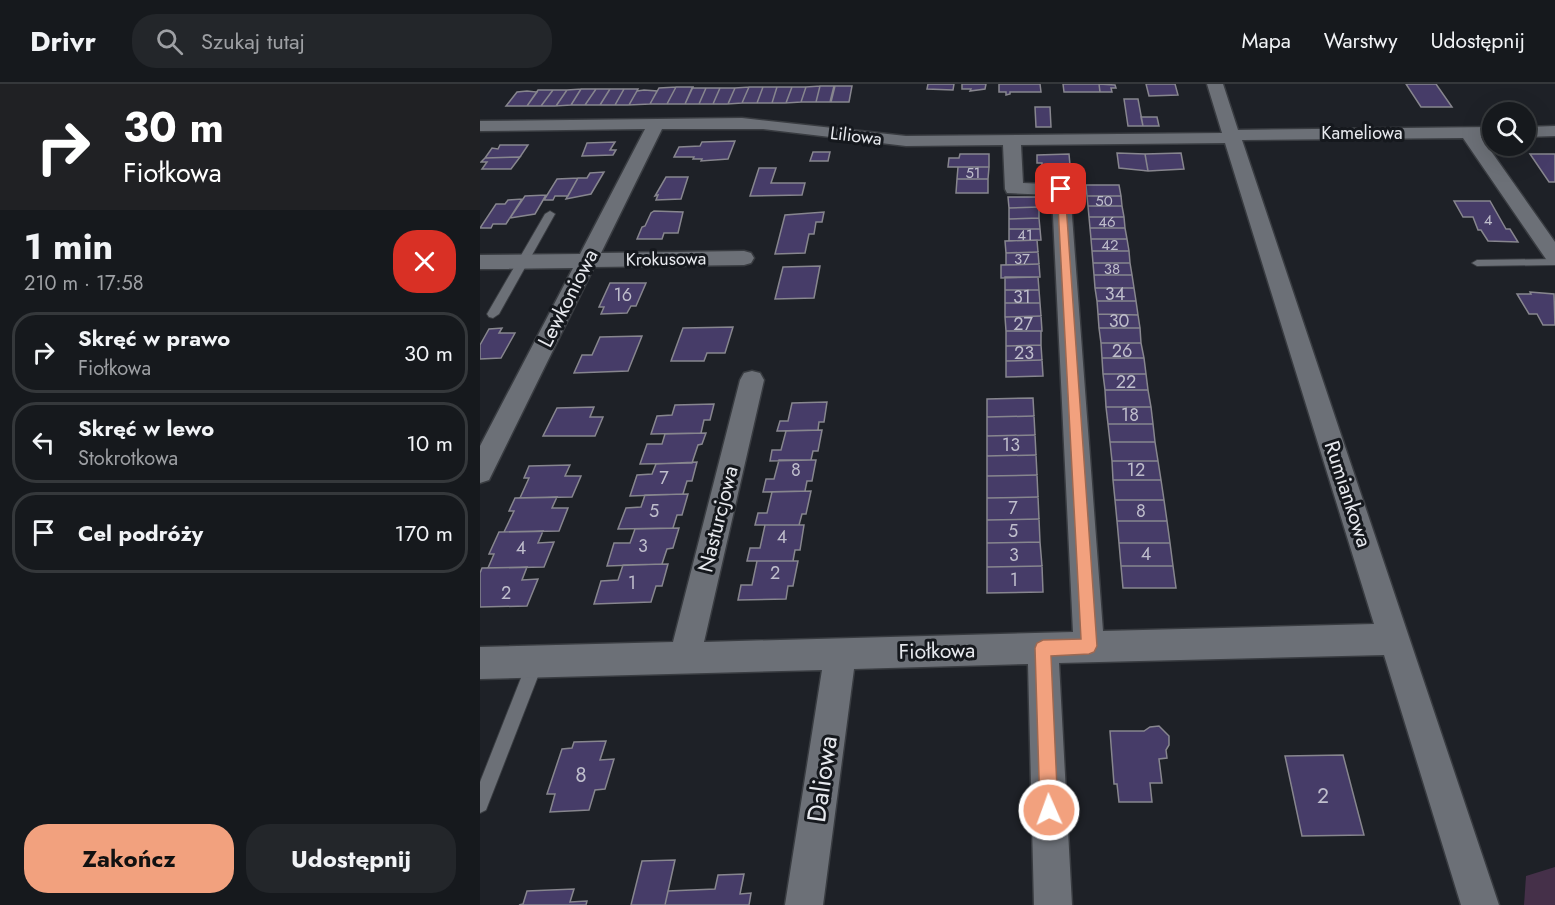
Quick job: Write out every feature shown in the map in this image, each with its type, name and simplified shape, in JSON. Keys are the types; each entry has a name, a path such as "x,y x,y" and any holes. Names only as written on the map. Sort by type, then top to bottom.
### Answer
{"street":[{"name":"Rumiankowa","path":"1215,84 1480,905"},
{"name":"Lewkoniowa","path":"480,472 656,124"},
{"name":"Liliowa","path":"480,126 761,124 853,138 904,141 1232,136"},
{"path":"1536,132 1555,131"},
{"name":"Kameliowa","path":"1232,136 1482,132"},
{"path":"1469,133 1555,257"},
{"path":"1012,140 1014,189 1061,189 1089,646"},
{"name":"Krokusowa","path":"480,262 744,258"},
{"name":"Nasturcjowa","path":"684,659 752,380"},
{"name":"Fiołkowa","path":"480,663 1394,639"},
{"path":"1043,648 1053,905"},
{"name":"Daliowa","path":"804,905 840,653"}],"lane":[{"path":"493,314 550,214"},
{"path":"1477,263 1555,262"},
{"path":"480,804 536,661"}],"shaded area":[{"path":"1555,867 1555,905 1524,905 1526,876"}],"building":[{"path":"928,84 954,84 953,90 927,89"},
{"path":"962,84 986,84 985,89 970,91 971,89 962,89"},
{"path":"999,84 1040,84 1041,92 1010,92 1006,95 1006,92 999,92"},
{"path":"1063,84 1099,84 1100,92 1064,92"},
{"path":"1099,84 1115,85 1116,88 1111,88 1112,92 1100,92"},
{"path":"1146,84 1175,84 1178,95 1149,96"},
{"path":"1406,84 1436,84 1452,107 1421,107"},
{"path":"820,86 834,86 830,102 816,102"},
{"path":"820,86 816,102 801,102 806,87"},
{"path":"835,86 852,86 849,102 831,102"},
{"path":"676,87 693,87 685,104 667,104"},
{"path":"676,87 667,104 650,104 659,88"},
{"path":"749,87 742,103 728,104 735,88"},
{"path":"749,87 763,87 757,103 742,103"},
{"path":"763,87 777,87 772,103 757,103"},
{"path":"777,87 792,87 786,103 772,103"},
{"path":"792,87 806,87 801,102 786,103"},
{"path":"692,88 706,88 699,104 685,104"},
{"path":"706,88 720,88 713,104 699,104"},
{"path":"720,88 735,88 728,104 713,104"},
{"path":"581,89 596,89 585,105 571,105"},
{"path":"581,89 571,105 556,106 567,90"},
{"path":"596,89 610,89 600,105 585,105"},
{"path":"610,89 624,89 615,105 600,105"},
{"path":"624,89 638,89 629,105 615,105"},
{"path":"538,90 553,90 541,106 527,106"},
{"path":"553,90 567,90 556,106 541,106"},
{"path":"637,91 657,91 650,104 629,105"},
{"path":"517,92 537,92 527,106 506,106"},
{"path":"1124,99 1138,99 1143,126 1128,126"},
{"path":"1035,107 1050,107 1051,127 1036,127"},
{"path":"1141,117 1157,117 1159,126 1143,126"},
{"path":"735,141 728,159 701,161 702,159 693,159 694,157 674,157 679,147 700,146 702,142"},
{"path":"615,142 610,150 616,150 613,155 582,156 587,143"},
{"path":"500,145 528,145 520,157 485,158 492,148 498,149"},
{"path":"813,152 830,152 828,161 810,161"},
{"path":"1117,153 1145,154 1148,171 1119,168"},
{"path":"1181,153 1184,169 1148,171 1145,154"},
{"path":"960,154 989,154 989,167 948,167 949,158 959,158"},
{"path":"1069,154 1071,176 1042,176 1042,163 1037,163 1037,155"},
{"path":"1555,154 1555,182 1549,182 1531,156"},
{"path":"520,157 511,169 482,169 487,162 481,162 485,158"},
{"path":"958,167 989,167 988,179 957,179"},
{"path":"759,168 776,168 771,183 805,183 802,195 750,196"},
{"path":"604,172 591,194 566,199 578,178 587,178 590,173"},
{"path":"666,177 688,177 681,199 656,200 658,195 655,196"},
{"path":"578,178 568,196 555,196 553,200 544,200 557,179"},
{"path":"957,179 988,179 988,193 956,193"},
{"path":"1086,185 1119,185 1121,196 1087,196"},
{"path":"546,195 535,214 510,218 525,196"},
{"path":"1087,196 1121,196 1122,206 1088,206"},
{"path":"1008,197 1038,197 1039,207 1009,208"},
{"path":"522,199 506,224 493,224 491,228 480,228 496,204"},
{"path":"1454,201 1490,201 1506,229 1510,229 1518,242 1488,241 1481,230 1478,230 1473,217 1463,217"},
{"path":"1088,206 1122,206 1124,217 1089,217"},
{"path":"1039,207 1039,218 1009,219 1009,208"},
{"path":"654,211 683,212 678,233 664,233 662,239 637,239 642,227"},
{"path":"824,212 822,222 816,222 814,234 809,234 805,253 775,254 785,215"},
{"path":"1089,217 1124,217 1125,228 1090,228"},
{"path":"1039,218 1040,229 1009,229 1009,219"},
{"path":"1090,228 1125,228 1127,239 1091,239"},
{"path":"1009,229 1040,229 1041,240 1009,241"},
{"path":"1091,239 1127,239 1129,251 1092,251"},
{"path":"1037,240 1038,252 1006,253 1005,241"},
{"path":"1092,251 1129,251 1130,263 1093,263"},
{"path":"1038,252 1039,264 1006,265 1006,253"},
{"path":"1093,263 1130,263 1132,275 1094,275"},
{"path":"1039,264 1040,277 1001,278 1001,265"},
{"path":"820,266 814,298 775,299 783,267"},
{"path":"1094,275 1132,275 1134,288 1095,288"},
{"path":"1005,277 1038,277 1039,290 1005,290"},
{"path":"610,283 646,283 636,306 631,306 627,313 601,314 604,307 599,307"},
{"path":"1095,288 1134,288 1136,301 1097,301"},
{"path":"1005,290 1039,290 1040,303 1005,303"},
{"path":"1530,292 1554,294 1555,325 1543,325 1537,314 1529,314 1517,294 1531,294"},
{"path":"1097,301 1136,301 1138,315 1098,314"},
{"path":"1005,303 1040,303 1041,316 1005,317"},
{"path":"1098,314 1138,315 1140,328 1099,328"},
{"path":"1041,316 1042,331 1006,331 1005,317"},
{"path":"733,327 725,353 707,353 704,361 671,361 683,328"},
{"path":"502,328 499,333 515,333 501,358 480,359 480,345 489,329"},
{"path":"1099,328 1140,328 1141,343 1101,343"},
{"path":"1006,331 1041,331 1041,345 1006,346"},
{"path":"642,336 628,371 574,373 582,355 592,355 600,337"},
{"path":"1101,343 1141,343 1144,358 1102,358"},
{"path":"1041,345 1042,360 1006,361 1006,346"},
{"path":"1102,358 1144,358 1146,374 1103,374"},
{"path":"1042,360 1043,376 1006,377 1006,361"},
{"path":"1103,374 1146,374 1148,390 1105,390"},
{"path":"1105,390 1148,390 1151,407 1106,407"},
{"path":"1033,398 1034,416 987,417 987,399"},
{"path":"827,402 824,422 819,422 818,430 777,431 780,421 788,421 792,403"},
{"path":"714,404 710,420 704,420 701,433 651,434 657,416 672,415 675,405"},
{"path":"594,407 590,417 603,417 595,436 543,436 557,408"},
{"path":"1106,407 1151,407 1153,424 1108,424"},
{"path":"1034,416 1035,435 987,436 987,417"},
{"path":"1108,424 1153,424 1155,442 1110,442"},
{"path":"822,430 818,451 813,451 811,460 770,461 772,450 781,450 786,431"},
{"path":"706,433 702,444 698,445 692,463 640,464 647,444 662,444 665,434"},
{"path":"1035,435 1036,455 987,456 987,436"},
{"path":"1110,442 1155,442 1158,461 1112,461"},
{"path":"1036,455 1037,475 987,476 987,456"},
{"path":"779,460 816,460 812,481 807,481 805,491 763,492 766,479 774,479"},
{"path":"1112,461 1158,461 1161,480 1113,480"},
{"path":"697,462 692,481 687,481 683,494 630,496 637,475 652,474 656,464"},
{"path":"570,465 565,476 581,476 572,497 520,498 529,478 524,478 529,466"},
{"path":"1037,475 1038,497 987,498 987,476"},
{"path":"1113,480 1161,480 1164,500 1115,500"},
{"path":"811,491 806,514 802,514 799,525 755,525 758,513 767,513 772,492"},
{"path":"688,494 682,515 677,515 673,528 618,529 626,508 641,507 645,495"},
{"path":"557,497 552,508 568,508 559,531 504,532 514,511 509,511 515,498"},
{"path":"1038,497 1039,519 987,520 987,498"},
{"path":"1115,500 1164,500 1167,521 1117,521"},
{"path":"1039,519 1040,542 987,543 987,520"},
{"path":"1117,521 1167,521 1170,543 1119,543"},
{"path":"765,525 804,525 800,550 795,550 793,561 747,561 750,548 760,548"},
{"path":"679,528 673,548 667,549 662,564 607,566 614,543 630,543 635,529"},
{"path":"543,531 538,543 554,542 544,567 488,568 494,554 489,554 499,532"},
{"path":"1040,542 1042,566 987,567 987,543"},
{"path":"1119,543 1170,543 1173,566 1121,566"},
{"path":"757,561 798,561 793,586 788,586 786,599 738,600 741,585 752,585"},
{"path":"668,564 662,586 656,586 651,602 594,604 601,581 618,580 623,565"},
{"path":"1042,566 1043,592 987,593 987,567"},
{"path":"1121,566 1173,566 1176,588 1123,588"},
{"path":"527,567 522,580 538,579 527,606 480,607 482,568"},
{"path":"1159,726 1169,736 1169,745 1166,750 1167,758 1159,759 1162,783 1150,783 1152,802 1119,802 1117,784 1114,784 1110,731 1144,731 1150,727"},
{"path":"606,741 600,760 614,759 605,789 595,790 589,810 550,812 555,794 547,794 562,749 572,748 574,742"},
{"path":"1343,755 1364,835 1302,836 1285,756"},
{"path":"675,860 665,905 631,905 642,861"},
{"path":"744,874 740,894 751,893 749,905 665,905 668,891 715,889 718,875"},
{"path":"574,889 570,902 587,901 586,905 519,905 523,904 527,891"}],"route":[{"path":"1049,810 1043,648 1089,646 1061,189"}]}
